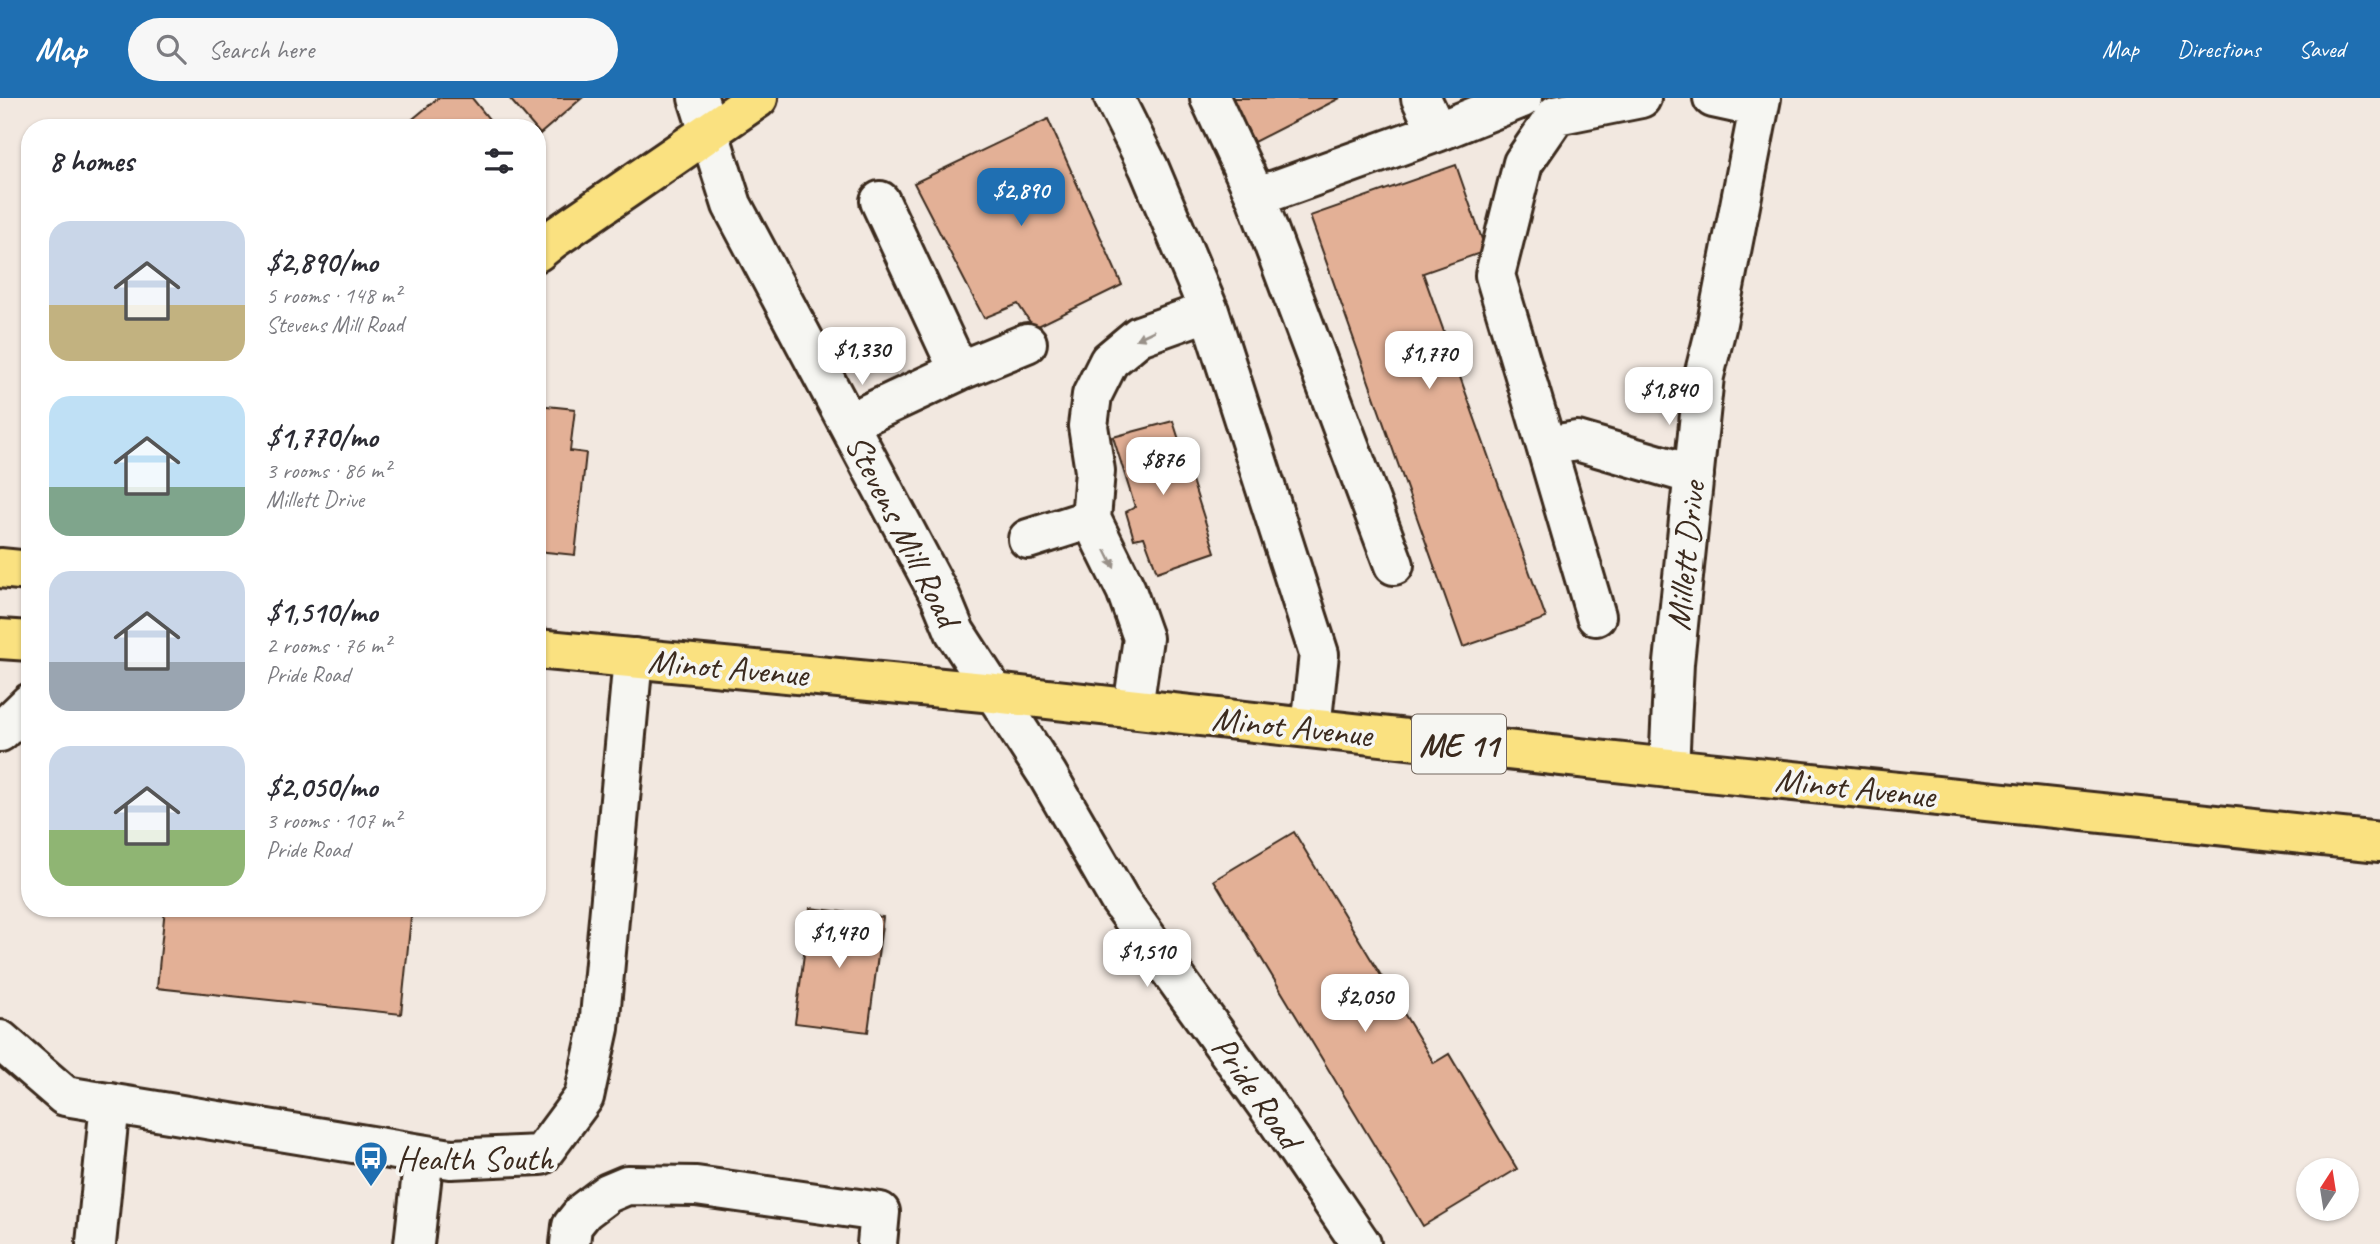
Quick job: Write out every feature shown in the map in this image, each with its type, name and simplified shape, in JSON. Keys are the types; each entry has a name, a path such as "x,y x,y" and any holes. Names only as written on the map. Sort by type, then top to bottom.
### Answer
{"main road":[{"path":"546,245 703,114 758,98"},
{"path":"0,568 21,570"},
{"path":"0,639 21,640"},
{"name":"Minot Avenue","path":"546,650 995,692 1669,768 2380,842"}],"street":[{"path":"1114,98 1149,168 1209,311 1319,654 1311,728"},
{"path":"1210,98 1256,197 1394,565"},
{"path":"1422,98 1437,132"},
{"path":"1256,197 1437,132 1522,98"},
{"path":"1596,616 1495,275 1523,163 1551,106 1641,98"},
{"path":"1713,98 1760,103"},
{"name":"Millett Drive","path":"1669,768 1674,663 1704,376 1716,328 1760,103"},
{"name":"Stevens Mill Road","path":"703,114 732,205 941,598 955,632 995,692"},
{"path":"880,201 959,371"},
{"path":"1133,708 1143,638 1126,590 1091,519 1095,471 1088,426 1092,395 1109,361 1139,336 1209,311"},
{"path":"848,423 959,371 1027,344"},
{"path":"1546,446 1577,441 1694,475"},
{"path":"1028,539 1091,519"},
{"path":"0,1040 65,1096 451,1159 541,1155 584,1097 599,1028 632,658"},
{"name":"Pride Road","path":"995,692 1047,774 1119,899 1271,1111 1361,1244"},
{"path":"0,732 21,712"},
{"path":"96,1244 110,1103"},
{"path":"414,1244 424,1155"},
{"path":"570,1244 572,1226 584,1211 608,1193 627,1185 696,1186 880,1212 877,1244"}],"building":[{"path":"438,98 472,98 489,119 413,119"},
{"path":"509,98 582,98 546,129 546,119 527,119"},
{"path":"1231,98 1340,98 1254,142"},
{"path":"1048,119 1122,285 1034,328 1018,304 984,318 914,183"},
{"path":"1456,165 1486,251 1423,273 1546,618 1463,647 1310,216"},
{"path":"546,406 575,409 570,451 586,453 575,555 546,552"},
{"path":"1173,421 1215,552 1157,572 1144,537 1134,539 1126,512 1135,507 1113,437"},
{"path":"1294,832 1434,1063 1449,1054 1517,1169 1423,1226 1214,880"},
{"path":"810,908 883,917 868,1032 795,1023"},
{"path":"164,917 411,917 401,1014 157,988"}],"place":[{"name":"Health South","path":"371,1188"}]}
